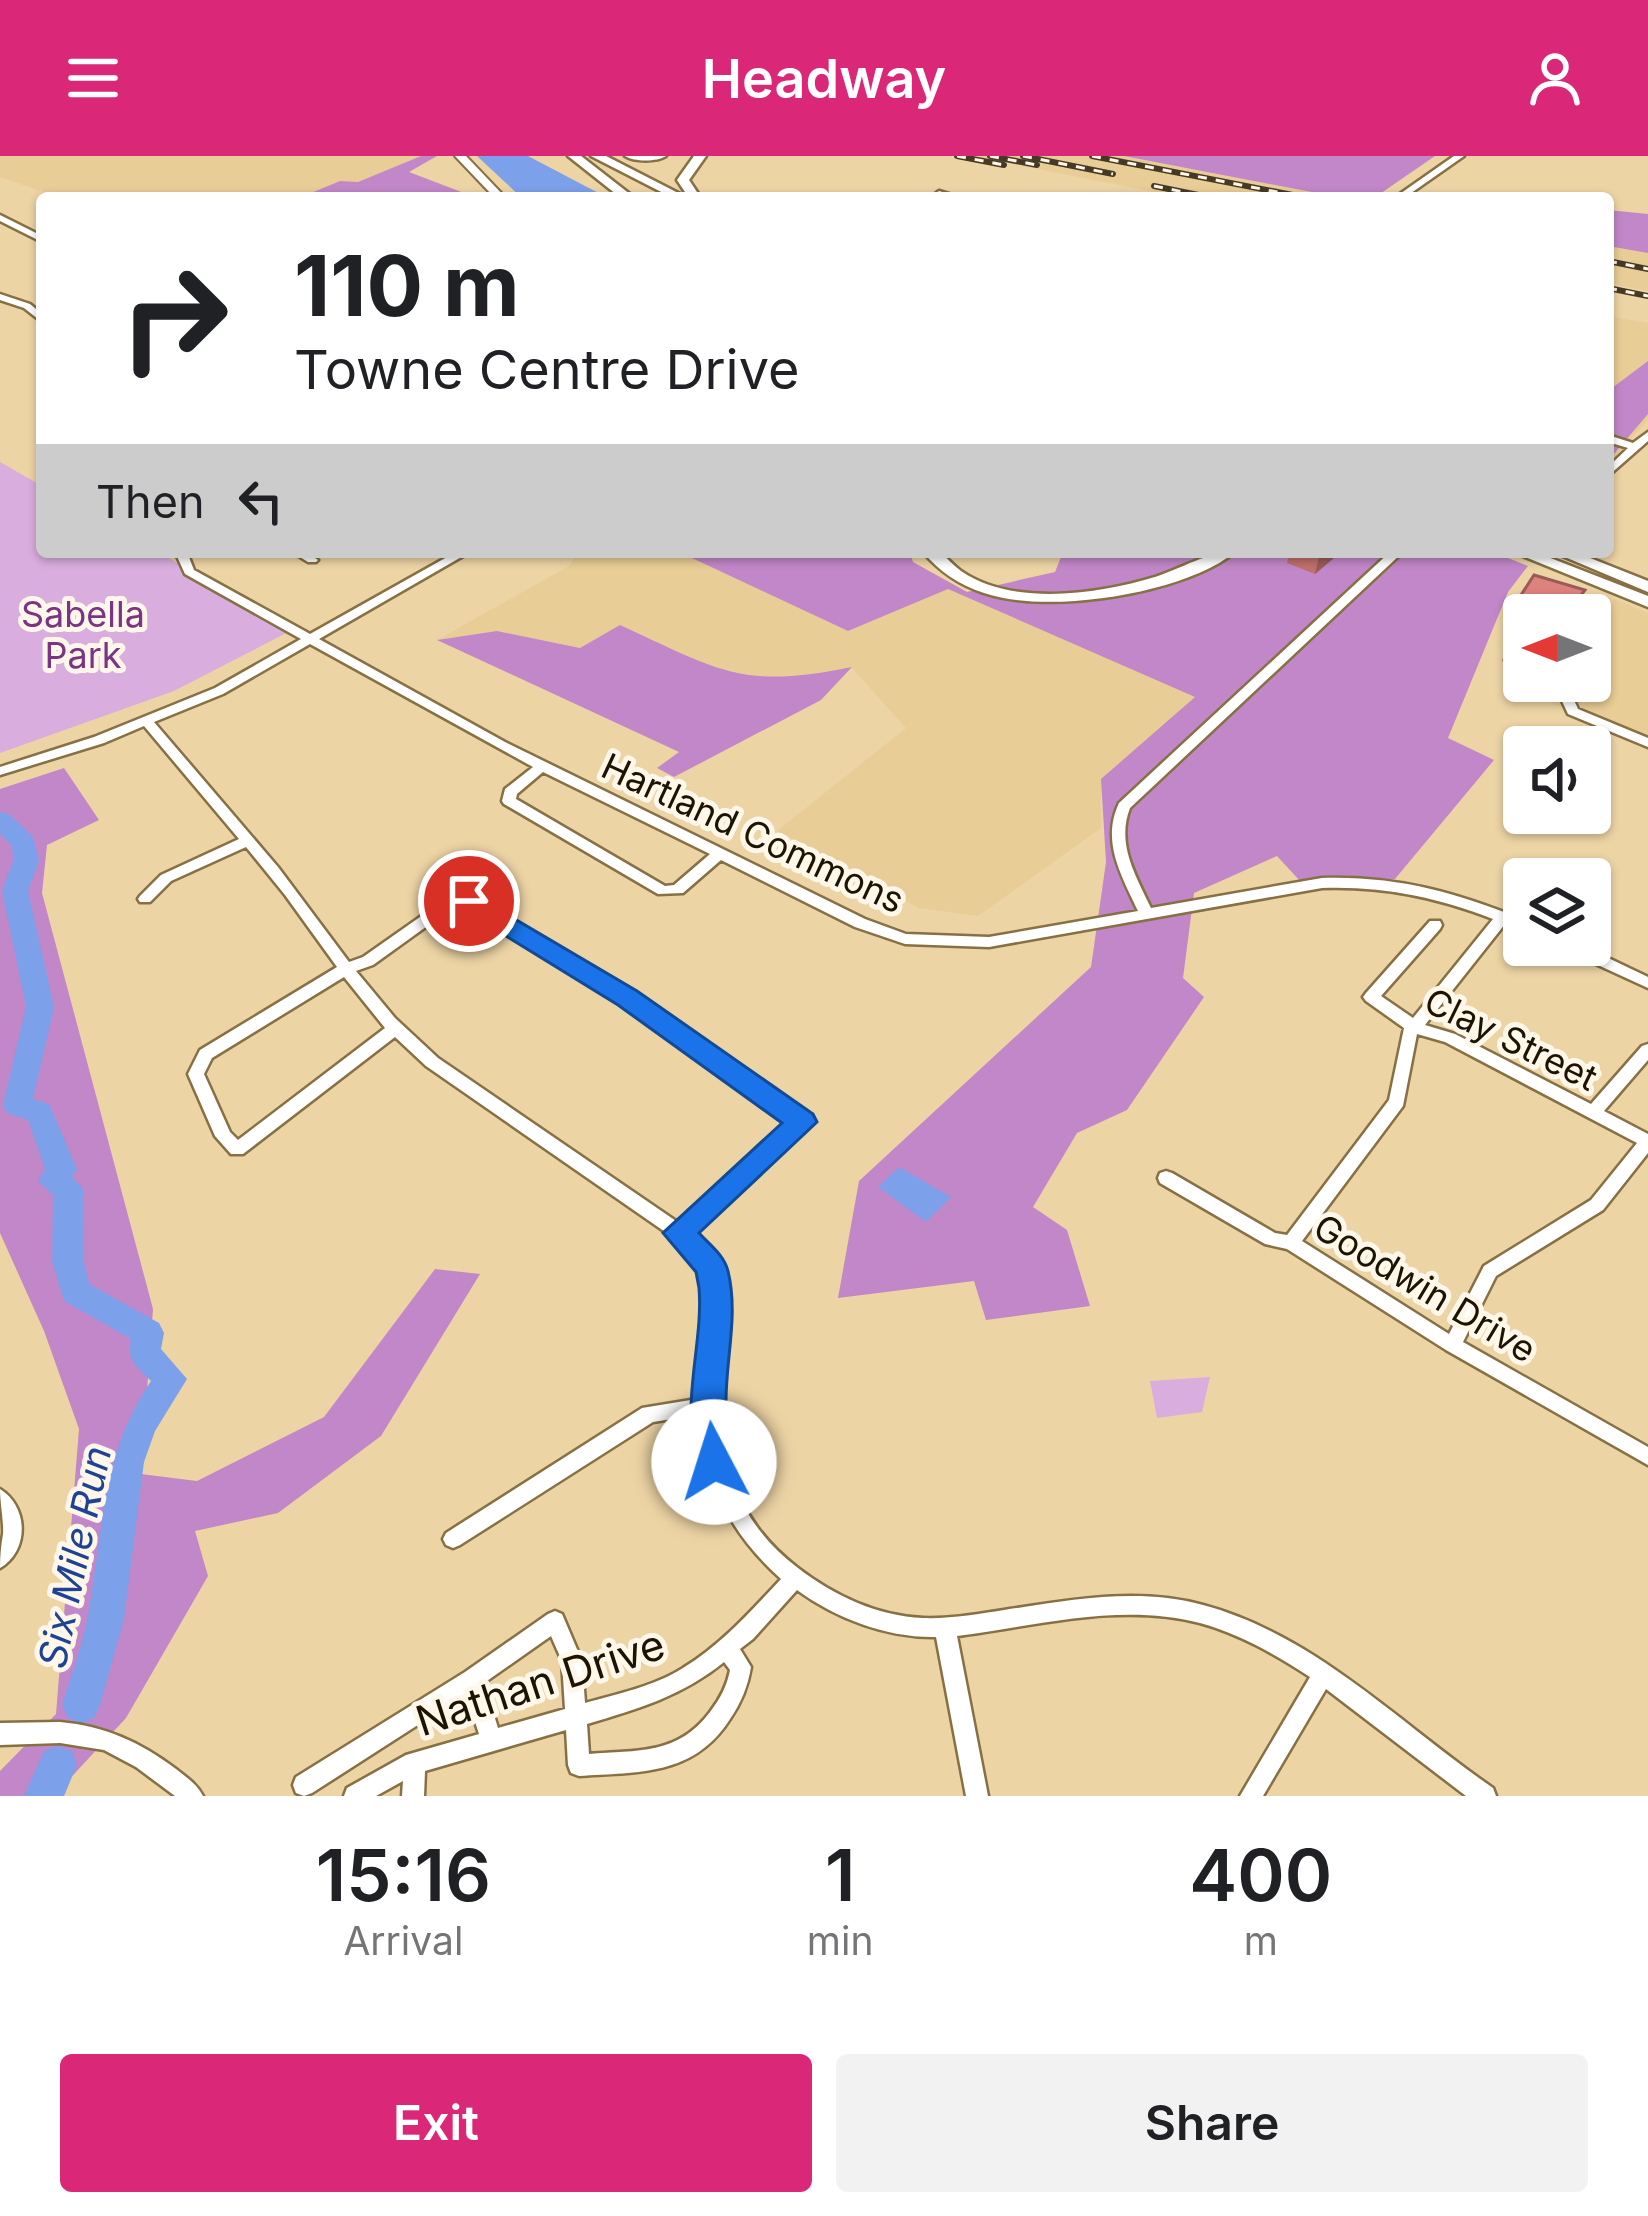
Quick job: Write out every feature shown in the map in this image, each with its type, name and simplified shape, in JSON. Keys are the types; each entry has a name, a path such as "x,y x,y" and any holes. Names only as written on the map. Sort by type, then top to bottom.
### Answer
{"highway":[{"path":"575,156 621,192"},
{"path":"575,156 645,192"},
{"path":"597,156 670,192"},
{"path":"631,156 660,156"},
{"path":"691,192 682,180 700,156"},
{"path":"937,558 951,571 980,584 1069,598 1145,587 1213,558"},
{"path":"1537,558 1648,602"},
{"path":"1576,558 1648,586"}],"main road":[{"path":"460,156 495,192"}],"street":[{"path":"1407,192 1460,156"},
{"path":"0,218 36,235"},
{"path":"0,297 36,314"},
{"path":"1614,467 1647,435"},
{"path":"1614,441 1634,447"},
{"name":"Hartland Commons","path":"183,558 189,572 542,766 860,923 905,938 989,943 1146,913 1366,881 1408,884 1457,897 1503,917"},
{"path":"309,558 313,560"},
{"path":"0,771 147,722 219,691 454,558"},
{"path":"1146,913 1120,851 1114,823 1124,806 1391,558"},
{"path":"1568,702 1582,716 1648,743"},
{"path":"147,722 287,888 393,1030 679,1233 711,1267 717,1311 709,1406 714,1462 728,1500 750,1533 793,1580 862,1613 911,1626 945,1628 1095,1605 1168,1607 1205,1614 1244,1630 1322,1675 1485,1796"},
{"path":"542,766 510,792 508,802 663,891 683,887 719,854"},
{"path":"145,899 166,878 246,841"},
{"path":"393,1030 237,1150 223,1136 196,1074 202,1057 344,970 368,961 452,901 469,901 628,998 802,1122 679,1233"},
{"path":"1291,1243 1396,1102 1414,1028 1503,917"},
{"name":"Clay Street","path":"1435,925 1372,997 1414,1028 1450,1038 1648,1142"},
{"path":"1611,965 1648,983"},
{"path":"1593,1113 1648,1050"},
{"path":"1452,1345 1490,1271 1597,1205 1648,1142"},
{"name":"Goodwin Drive","path":"1166,1178 1271,1239 1291,1243 1452,1345 1648,1457"},
{"path":"452,1539 649,1414 709,1406"},
{"path":"0,1498 12,1512 15,1535 0,1559"},
{"name":"Nathan Drive","path":"355,1796 414,1763 633,1700 689,1677 726,1648 793,1580"},
{"path":"304,1785 555,1621 572,1661 579,1765 678,1755 703,1742 738,1689 741,1667 726,1648"},
{"path":"945,1628 976,1796"},
{"path":"1251,1796 1322,1675"},
{"path":"472,1679 491,1739"},
{"path":"0,1733 53,1730 113,1738 192,1796"},
{"path":"413,1796 414,1763"}],"shaded area":[{"path":"0,156 421,156 358,182 340,181 313,192 44,192 0,177"},
{"path":"421,156 437,156 409,172 461,192 313,192 340,181 358,182"},
{"path":"972,156 1124,156 1312,192 1154,192"},
{"path":"1124,156 1435,156 1383,192 1312,192"},
{"path":"1614,211 1648,214 1648,253 1614,247"},
{"path":"1614,247 1648,253 1648,291 1614,284"},
{"path":"1614,317 1648,323 1648,420 1614,457"},
{"path":"1648,361 1648,414 1614,454 1614,386"},
{"path":"575,558 692,558 848,631 948,589 1196,697 1101,779 1101,828 978,916 919,908 777,831 906,728 852,668 790,680 735,677 620,625 580,648 497,631 437,640 569,566"},
{"path":"692,558 912,558 967,592 1055,572 1061,558 1508,558 1528,566 1503,594 1503,604 1448,738 1494,760 1395,879 1301,882 1277,856 1194,893 1183,978 1204,997 1127,1110 1077,1133 1033,1207 1067,1230 1090,1306 986,1320 974,1281 838,1298 859,1181 1091,967 1106,862 1101,779 1195,697 948,589 848,631"},
{"path":"1614,599 1648,613 1648,744 1549,702 1611,702"},
{"path":"620,625 731,672 782,676 852,667 821,700 674,777 657,768 679,752 437,640 497,631 580,648"},
{"path":"64,768 99,820 47,845 42,893 153,1309 141,1474 197,1481 324,1417 435,1269 480,1274 381,1436 278,1513 195,1531 208,1576 126,1718 64,1785 62,1796 0,1796 0,1771 56,1714 79,1429 44,1331 0,1233 0,789"}],"green space":[{"name":"Sabella Park","path":"0,462 36,483 36,558 169,558 294,629 174,691 0,753"},
{"path":"1210,1377 1202,1412 1157,1418 1150,1381"}],"water":[{"path":"477,156 528,156 597,192 516,192"},
{"path":"899,1167 951,1197 926,1222 878,1187"}],"building":[{"path":"1534,575 1585,590 1582,594 1522,594"}],"waterway":[{"name":"Six Mile Run","path":"0,820 24,843 26,861 15,891 40,1007 17,1105 39,1112 62,1169 53,1181 68,1189 68,1261 75,1292 148,1333 144,1353 171,1379 140,1425 127,1462 106,1619 81,1705"},
{"name":"Six Mile Run","path":"44,1796 58,1765"}],"railway":[{"path":"957,156 1004,165"},
{"path":"990,156 1037,165"},
{"path":"1023,156 1113,174"},
{"path":"1092,156 1277,192"},
{"path":"1154,186 1184,192"},
{"path":"1614,262 1648,269"},
{"path":"1614,289 1648,296"}],"route":[{"path":"469,901 628,998 802,1122 679,1233 711,1267 715,1288 709,1406 714,1462"}]}
